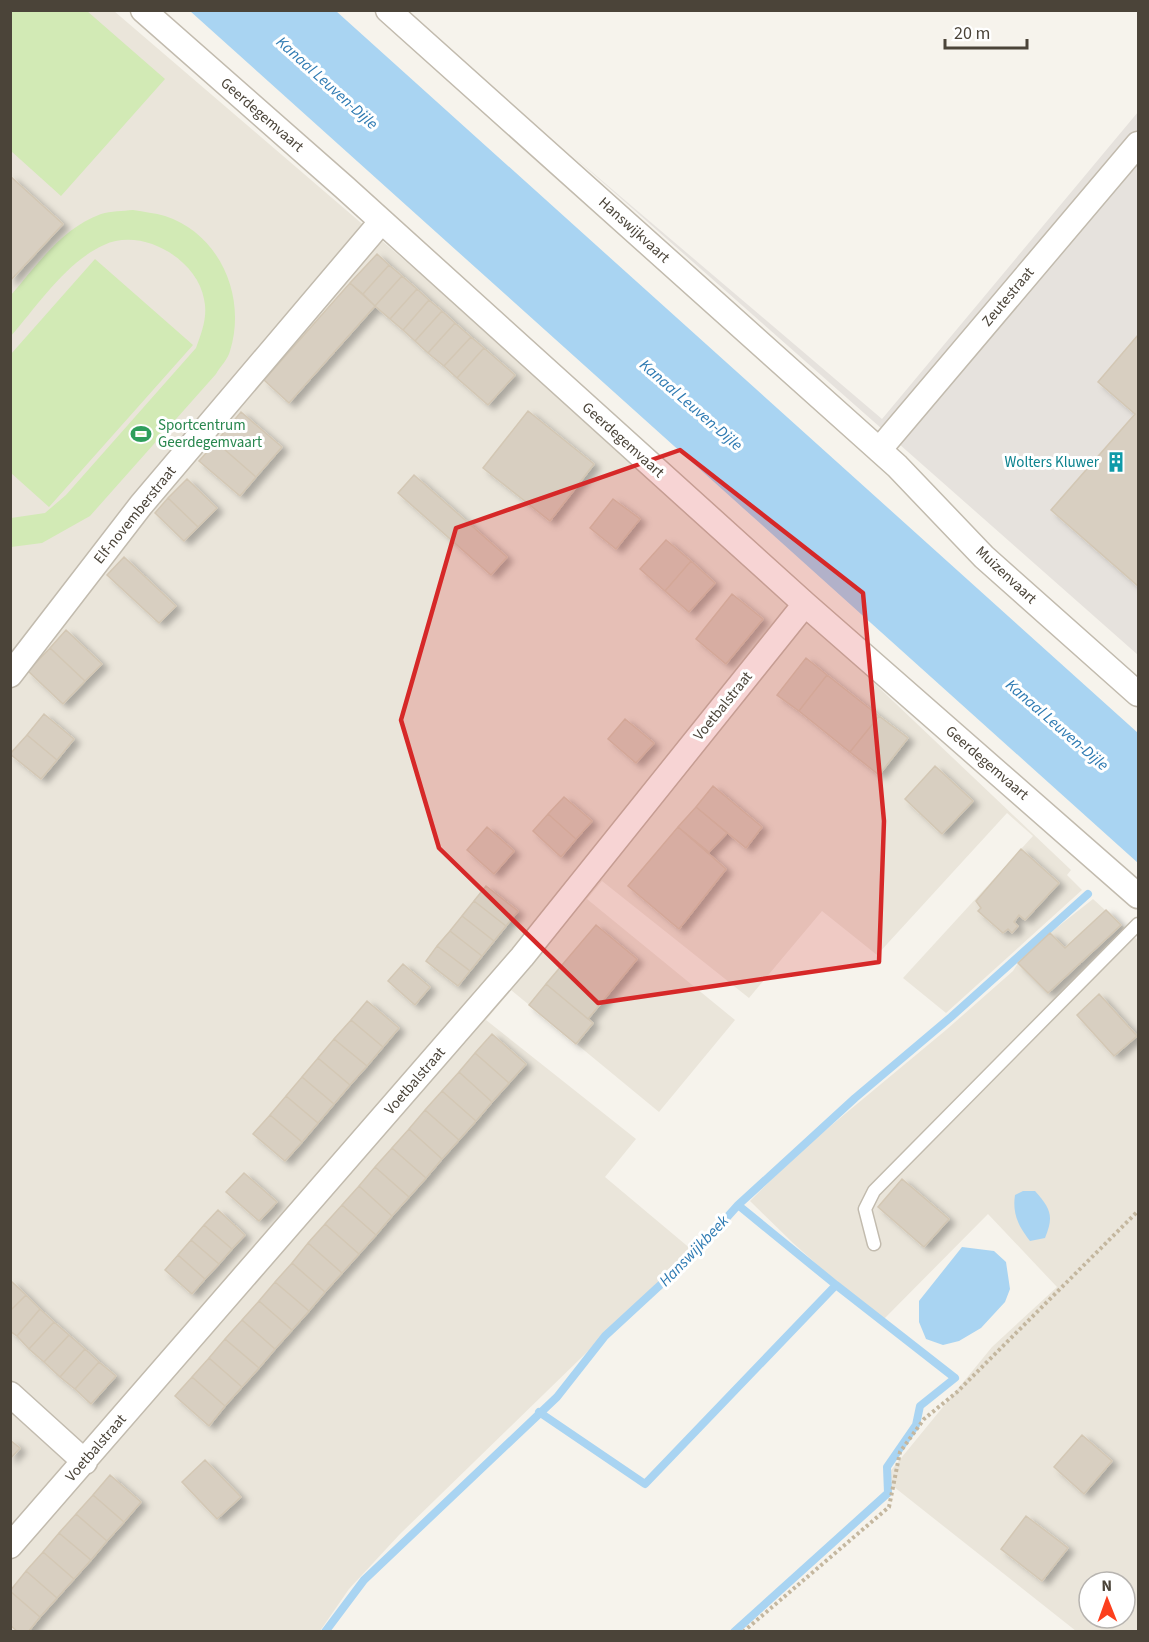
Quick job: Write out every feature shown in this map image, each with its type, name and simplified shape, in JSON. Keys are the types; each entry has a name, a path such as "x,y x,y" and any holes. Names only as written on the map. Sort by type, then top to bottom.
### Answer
{"street":[{"name":"Geerdegemvaart","path":"143,10 805,604 1138,896"},
{"name":"Hanswijkvaart","path":"388,10 879,450"},
{"name":"Zeutestraat","path":"879,450 1138,144"},
{"name":"Elf-novemberstraat","path":"10,675 141,505 381,222"},
{"name":"Muizenvaart","path":"879,450 984,557 1138,694"},
{"name":"Voetbalstraat","path":"10,1546 522,957 805,604"},
{"path":"10,1394 85,1462"}],"lane":[{"path":"874,1244 865,1209 874,1191 1138,924"}],"path":[{"path":"743,1632 889,1507 900,1452 924,1419 957,1392 1138,1211"}],"highlighted area":[{"path":"680,450 863,593 884,821 879,962 598,1003 439,848 401,720 456,528"}],"shaded area":[{"path":"11,11 114,11 543,379 815,627 1071,870 1067,875 1082,890 946,1013 903,978 1033,836 1007,813 877,955 822,911 749,998 602,881 587,899 735,1020 659,1112 511,990 486,1020 636,1139 605,1177 692,1250 400,1534 349,1589 320,1631 11,1632"},
{"path":"1138,112 1138,655 573,156 882,419"},
{"path":"1093,899 1138,940 1138,1631 1076,1631 884,1479 992,1347 1057,1287 988,1214 881,1322 750,1201 798,1153 946,1030 1013,971 1018,963 1050,933"}],"green space":[{"path":"11,10 87,11 165,79 61,196 11,151"},
{"name":"Sportcentrum Geerdegemvaart","path":"133,210 165,216 184,225 201,237 214,252 231,289 235,310 229,354 216,374 90,516 42,543 11,547 11,518 45,513 66,495 196,348 204,324 205,312 199,284 191,271 166,250 135,240 104,245 77,262 53,285 11,336 11,295 51,248 87,220 105,213"},
{"path":"95,259 193,345 49,507 11,473 11,354"}],"water":[{"name":"Kanaal Leuven-Dijle","path":"190,11 336,11 1138,733 1138,863"},
{"path":"1023,1191 1035,1191 1048,1208 1050,1218 1045,1238 1030,1241 1020,1225 1015,1208 1015,1195"},
{"path":"962,1247 994,1251 1006,1262 1010,1289 1005,1302 981,1328 959,1341 943,1345 926,1339 919,1322 919,1301"}],"building":[{"path":"10,176 63,224 10,281"},
{"path":"377,254 389,265 363,294 350,283"},
{"path":"389,265 402,276 375,306 363,294"},
{"path":"402,276 417,289 390,319 375,306"},
{"path":"350,283 375,306 289,403 264,380"},
{"path":"417,289 429,300 403,330 390,319"},
{"path":"429,300 442,311 415,341 403,330"},
{"path":"442,311 455,323 428,353 415,341"},
{"path":"455,323 471,337 444,366 428,353"},
{"name":"Wolters Kluwer","path":"1138,335 1138,586 1051,510 1135,414 1098,382"},
{"path":"471,337 484,348 457,378 444,366"},
{"path":"484,348 515,375 488,405 457,378"},
{"path":"528,411 594,464 550,521 483,468"},
{"path":"241,412 282,447 256,477 216,442"},
{"path":"216,442 256,477 240,496 199,461"},
{"path":"414,475 507,557 491,575 398,493"},
{"path":"187,479 217,508 198,527 168,498"},
{"path":"168,498 198,527 184,541 155,513"},
{"path":"613,499 640,519 616,549 590,528"},
{"path":"666,540 691,561 665,591 640,569"},
{"path":"124,557 176,606 159,623 107,575"},
{"path":"691,561 715,583 689,612 665,591"},
{"path":"732,594 763,619 726,664 696,639"},
{"path":"66,630 102,664 85,681 50,648"},
{"path":"50,648 85,681 63,704 28,671"},
{"path":"806,658 827,675 799,711 777,695"},
{"path":"827,675 879,716 850,752 799,711"},
{"path":"44,714 74,739 57,760 27,735"},
{"path":"879,716 908,738 879,775 850,752"},
{"path":"625,719 654,743 636,763 608,739"},
{"path":"27,735 57,760 41,779 10,754"},
{"path":"935,766 973,801 942,834 905,799"},
{"path":"713,786 762,827 746,848 696,807"},
{"path":"564,797 592,821 576,839 548,814"},
{"path":"696,807 727,833 709,852 678,827"},
{"path":"548,814 576,839 561,857 533,831"},
{"path":"487,827 514,851 494,874 467,850"},
{"path":"678,827 726,869 679,929 628,886"},
{"path":"1021,849 1059,883 1025,920 1019,915 1014,922 1018,926 1012,933 1008,929 1003,933 978,911 981,908 976,901"},
{"path":"486,886 518,911 506,926 474,901"},
{"path":"474,901 506,926 494,941 462,916"},
{"path":"1106,910 1121,925 1048,993 1018,963 1050,933 1065,948"},
{"path":"462,916 494,941 482,956 450,931"},
{"path":"596,925 637,959 588,1019 546,984"},
{"path":"450,931 482,956 470,971 437,946"},
{"path":"437,946 470,971 458,986 426,961"},
{"path":"403,964 430,987 415,1005 388,981"},
{"path":"546,984 593,1023 576,1044 529,1005"},
{"path":"1099,994 1137,1036 1114,1056 1077,1015"},
{"path":"367,1001 399,1028 383,1047 351,1020"},
{"path":"351,1020 383,1047 367,1066 334,1039"},
{"path":"492,1034 526,1064 509,1083 475,1053"},
{"path":"334,1039 367,1066 350,1085 318,1058"},
{"path":"475,1053 509,1083 492,1102 459,1072"},
{"path":"318,1058 350,1085 334,1104 302,1077"},
{"path":"459,1072 492,1102 476,1121 442,1091"},
{"path":"302,1077 334,1104 318,1123 286,1096"},
{"path":"442,1091 476,1121 459,1140 425,1110"},
{"path":"286,1096 318,1123 302,1142 270,1115"},
{"path":"425,1110 459,1140 442,1159 409,1129"},
{"path":"270,1115 302,1142 285,1161 253,1134"},
{"path":"409,1129 442,1159 426,1178 392,1148"},
{"path":"392,1148 426,1178 409,1197 375,1167"},
{"path":"375,1167 409,1197 392,1216 359,1186"},
{"path":"244,1173 277,1202 259,1221 226,1192"},
{"path":"902,1179 949,1219 924,1247 878,1207"},
{"path":"359,1186 392,1216 376,1235 342,1205"},
{"path":"342,1205 376,1235 359,1254 325,1224"},
{"path":"218,1210 245,1235 232,1249 204,1225"},
{"path":"325,1224 359,1254 342,1273 308,1243"},
{"path":"204,1225 232,1249 219,1264 191,1240"},
{"path":"191,1240 219,1264 205,1279 178,1255"},
{"path":"308,1243 342,1273 325,1292 292,1263"},
{"path":"178,1255 205,1279 192,1294 165,1270"},
{"path":"292,1263 325,1292 309,1311 275,1282"},
{"path":"10,1282 26,1295 10,1311"},
{"path":"275,1282 309,1311 292,1330 259,1301"},
{"path":"26,1295 40,1309 17,1336 10,1331 10,1311"},
{"path":"259,1301 292,1330 275,1349 242,1320"},
{"path":"40,1309 54,1322 29,1349 17,1336"},
{"path":"242,1320 275,1349 259,1368 225,1339"},
{"path":"54,1322 69,1335 44,1362 29,1349"},
{"path":"69,1335 85,1349 60,1377 44,1362"},
{"path":"225,1339 259,1368 242,1387 209,1358"},
{"path":"85,1349 99,1362 75,1389 60,1377"},
{"path":"209,1358 242,1387 225,1406 192,1377"},
{"path":"99,1362 116,1376 91,1404 75,1389"},
{"path":"192,1377 225,1406 209,1426 175,1396"},
{"path":"1082,1435 1112,1461 1084,1494 1054,1467"},
{"path":"10,1440 20,1448 10,1459"},
{"path":"205,1460 241,1497 217,1519 182,1482"},
{"path":"110,1475 141,1502 124,1522 93,1495"},
{"path":"93,1495 124,1522 107,1541 76,1514"},
{"path":"76,1514 107,1541 91,1560 59,1533"},
{"path":"1026,1516 1068,1548 1042,1581 1001,1549"},
{"path":"59,1533 91,1560 74,1579 43,1552"},
{"path":"43,1552 74,1579 57,1598 26,1571"},
{"path":"26,1571 57,1598 40,1617 10,1591"},
{"path":"10,1591 40,1617 28,1632 18,1632 10,1625"}],"waterway":[{"name":"Hanswijkbeek","path":"325,1632 364,1580 557,1397 605,1336 696,1252 738,1205 855,1098 951,1017 1088,894"},
{"path":"539,1412 645,1484 836,1285 738,1205"},
{"path":"734,1632 888,1493 887,1467 916,1425 920,1406 955,1378 836,1285"}],"place":[{"name":"Sportcentrum Geerdegemvaart","path":"141,434"},
{"name":"Wolters Kluwer","path":"1116,462"}]}
